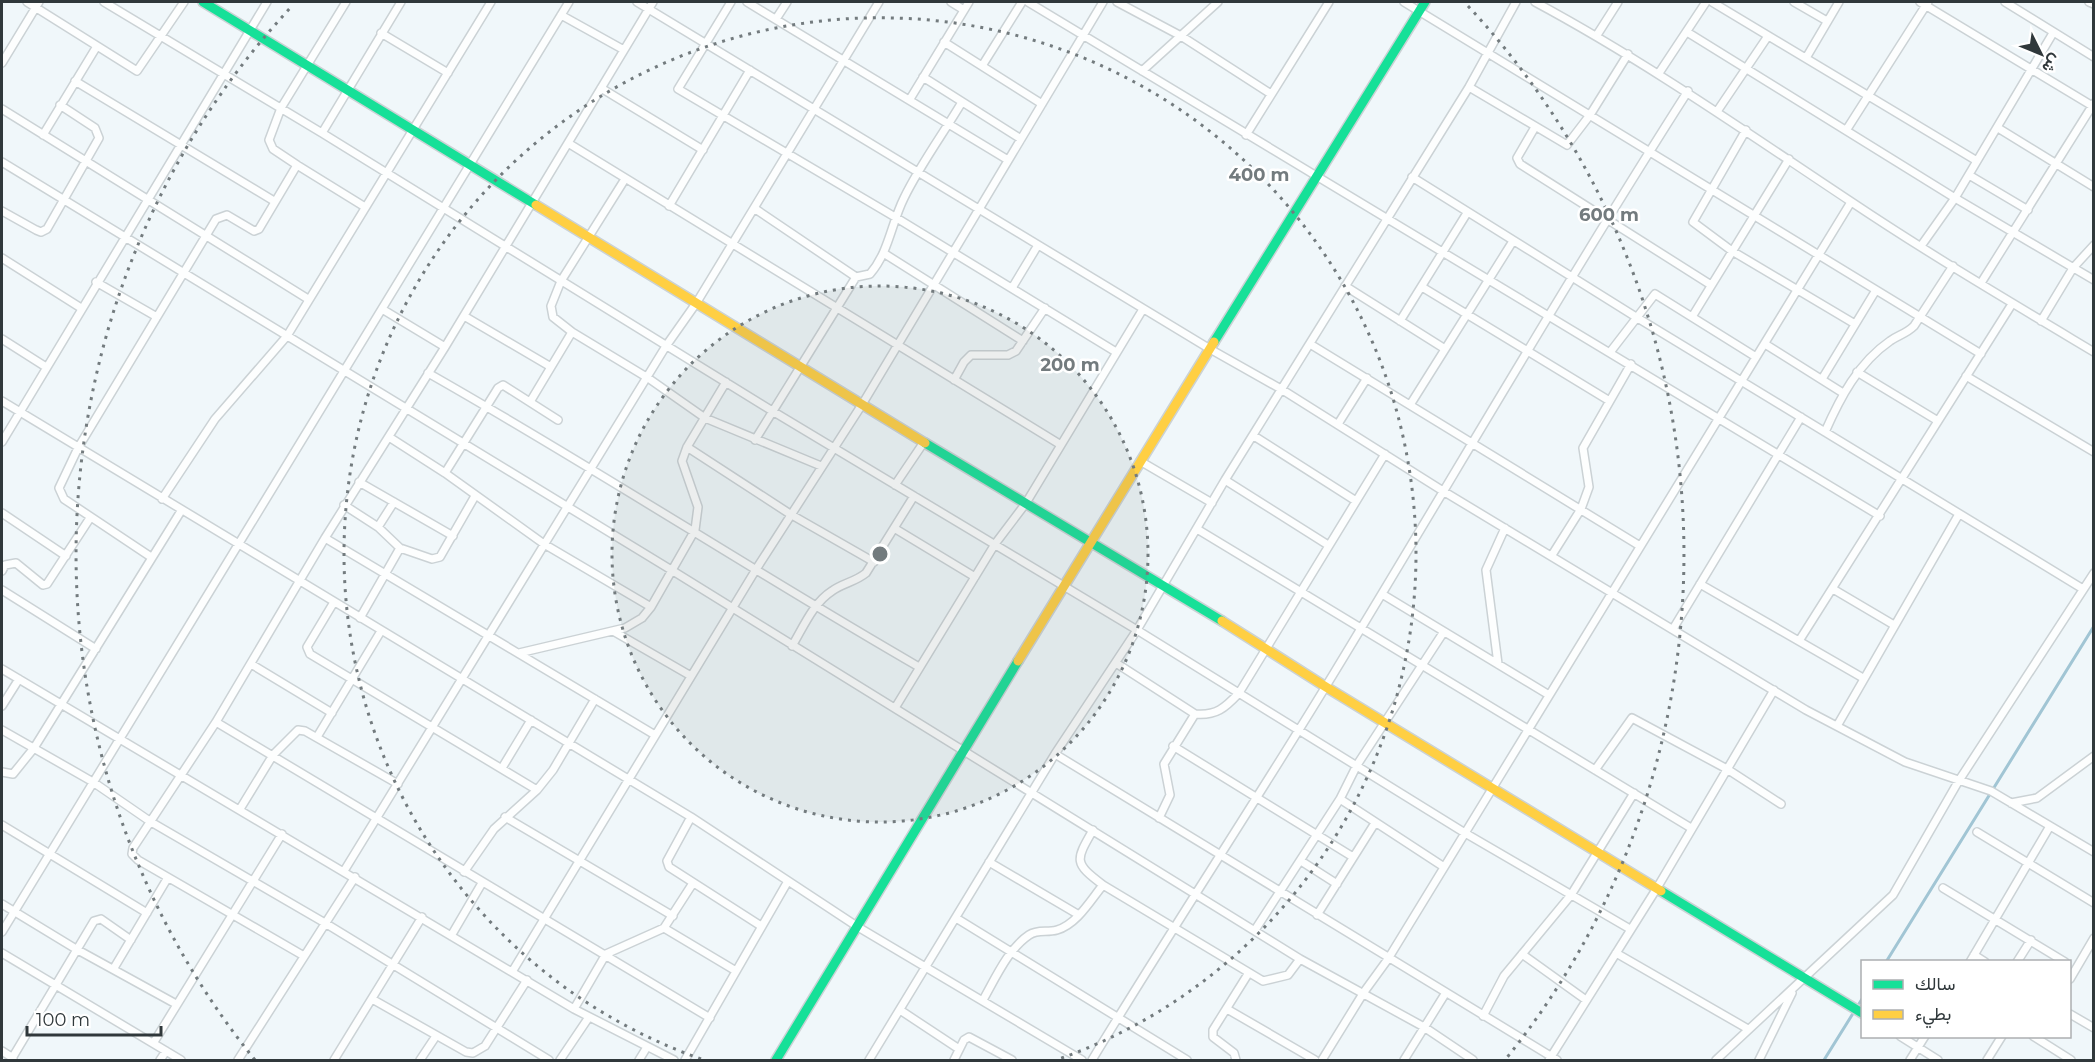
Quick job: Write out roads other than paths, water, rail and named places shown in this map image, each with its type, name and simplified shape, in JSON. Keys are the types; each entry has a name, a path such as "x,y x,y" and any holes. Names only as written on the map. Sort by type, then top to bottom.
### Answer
{"street":[{"path":"27,2 37,4 137,71 184,2"},
{"path":"104,2 322,132 442,209 834,449 1065,586 1465,833 1630,929"},
{"path":"203,2 924,442 1165,584 1326,687 1861,1012"},
{"path":"2,442 96,282 267,2"},
{"path":"346,2 281,108 269,145 365,207"},
{"path":"322,132 401,2"},
{"path":"162,499 215,419 287,336 414,130 489,2"},
{"path":"2,932 569,2"},
{"path":"637,2 1143,309 1281,389 1443,491 1774,690 1905,762 1958,782 1993,792 2094,852"},
{"path":"304,956 167,879 132,854 133,848 216,722 344,506 445,347 653,2"},
{"path":"731,2 678,89 895,217 1116,352"},
{"path":"747,2 1008,160"},
{"path":"776,19 787,2"},
{"path":"344,871 434,728 666,346 698,302 879,2"},
{"path":"951,2 964,10"},
{"path":"910,99 969,2"},
{"path":"982,66 1022,2"},
{"path":"1028,2 1315,177 1490,278 1880,516"},
{"path":"512,972 790,514 863,403 1103,2"},
{"path":"1117,2 1181,36 1271,94"},
{"path":"1142,71 1218,2"},
{"path":"1246,135 1328,2"},
{"path":"1404,2 1981,354"},
{"path":"776,1060 966,751 1140,461 1425,2"},
{"path":"869,1060 1055,754 1137,630 1225,480 1469,87 1516,2"},
{"path":"1535,2 1597,35 1688,91 1851,202 2094,352"},
{"path":"1597,35 1618,2"},
{"path":"1659,73 1706,2"},
{"path":"1712,2 1977,161"},
{"path":"1794,2 1827,21"},
{"path":"1806,58 1839,2"},
{"path":"2007,2 2094,57"},
{"path":"2089,2 2094,4"},
{"path":"1847,129 1924,3 2031,70 2093,105 1982,283"},
{"path":"2,63 37,4"},
{"path":"561,15 624,50"},
{"path":"1687,32 1746,71 1847,129 1955,198 2094,280"},
{"path":"381,33 448,73"},
{"path":"1921,246 1955,198 2053,33"},
{"path":"1718,110 1768,36"},
{"path":"944,42 1042,104"},
{"path":"43,135 97,46"},
{"path":"1469,87 1567,145 1590,115 1628,54"},
{"path":"669,206 750,70"},
{"path":"923,77 1021,139"},
{"path":"75,81 274,201"},
{"path":"602,88 703,150"},
{"path":"1092,1060 1195,891 1326,687 1607,219 1688,91"},
{"path":"754,208 856,277 870,274 885,254 895,217 919,172 962,102"},
{"path":"2,222 4,213 41,232 47,229 99,138 99,132 60,105"},
{"path":"2,109 308,299"},
{"path":"1535,127 1517,161 1711,285"},
{"path":"1998,128 2094,187"},
{"path":"1746,130 1693,222 1732,251 1855,324"},
{"path":"568,143 1061,445"},
{"path":"1692,316 1789,159"},
{"path":"2,162 673,571 1093,831 1195,891 1300,958 1424,1027 1473,1060"},
{"path":"151,557 90,518 60,494 58,488 78,448 216,219 222,215 254,231 259,229 297,165"},
{"path":"1969,175 2028,210"},
{"path":"1412,177 1741,381 2084,589"},
{"path":"625,179 561,281 551,311 553,317 572,332 648,378 705,418 821,466"},
{"path":"1322,1060 1364,992 1388,959 1851,202"},
{"path":"1400,321 1467,213"},
{"path":"1410,405 1513,241"},
{"path":"1012,288 1038,244"},
{"path":"2041,321 2073,268 2094,245"},
{"path":"885,254 1023,341"},
{"path":"2,258 81,308"},
{"path":"1825,432 1843,393 1857,372 1890,341 1908,332 1953,266"},
{"path":"755,440 856,277"},
{"path":"96,282 157,318"},
{"path":"1345,286 1445,349"},
{"path":"1422,286 1608,400"},
{"path":"1822,379 1876,290"},
{"path":"1611,351 1655,294 1756,357"},
{"path":"1799,641 1880,516 2012,303"},
{"path":"954,380 964,362 971,356 1008,356 1016,351 1045,308"},
{"path":"382,309 445,347"},
{"path":"895,708 994,544 1026,503 1143,309"},
{"path":"464,316 551,367"},
{"path":"530,402 572,332"},
{"path":"2,339 46,367"},
{"path":"1310,344 1640,546"},
{"path":"1765,344 1843,393"},
{"path":"1552,555 1581,509 1590,481 1583,448 1608,400 1631,364"},
{"path":"1857,372 1938,421"},
{"path":"428,373 487,406 590,471 695,530 755,571 815,607 920,667"},
{"path":"1966,376 2094,452"},
{"path":"1338,424 1367,378"},
{"path":"519,653 635,624 651,608 695,530 698,507 682,461 687,447 726,382"},
{"path":"446,473 502,385 558,420"},
{"path":"2,401 691,817 858,927 1082,1060"},
{"path":"1672,629 1801,417"},
{"path":"1254,436 1356,501"},
{"path":"388,437 446,473 544,544 651,608"},
{"path":"896,485 924,442"},
{"path":"687,447 790,514 874,562"},
{"path":"1116,663 1195,714 1210,715 1220,712 1239,693 1385,453"},
{"path":"1140,461 1212,503"},
{"path":"1225,480 1328,545"},
{"path":"359,482 453,536"},
{"path":"344,506 378,527 400,548 436,560 453,536 475,496"},
{"path":"792,646 815,607 830,592 859,579 874,562 914,496"},
{"path":"378,527 394,502"},
{"path":"2,772 13,774 34,748 181,511"},
{"path":"2,513 66,556"},
{"path":"1837,726 1959,514"},
{"path":"2,571 5,566 16,564 43,585 47,584 90,518"},
{"path":"894,528 975,577"},
{"path":"1498,664 1486,570 1505,528"},
{"path":"1197,529 1691,828"},
{"path":"325,538 655,735"},
{"path":"360,618 400,548"},
{"path":"1716,1060 1794,990 1893,895 1958,782 2094,573"},
{"path":"1700,584 1863,678"},
{"path":"1833,589 1894,625"},
{"path":"2,590 96,649"},
{"path":"1382,594 1443,633 1549,695"},
{"path":"334,602 307,647 307,651 537,790"},
{"path":"317,737 381,631"},
{"path":"613,631 691,676"},
{"path":"1255,930 1340,799 1357,765 1443,633"},
{"path":"251,664 332,713"},
{"path":"2,669 120,737 574,1009 674,1060"},
{"path":"2,706 18,679"},
{"path":"1055,754 1552,1059 1657,888 1774,690"},
{"path":"464,872 505,817 537,790 595,699"},
{"path":"1159,818 1170,795 1164,764 1173,746 1195,714"},
{"path":"1595,770 1632,718 1727,769 1781,804"},
{"path":"502,768 531,720"},
{"path":"216,722 710,1018"},
{"path":"2,730 93,783 151,822 394,965 549,1060"},
{"path":"240,809 273,755 298,730 317,737 398,784"},
{"path":"1173,746 1353,857"},
{"path":"2010,803 2037,798 2094,756"},
{"path":"1483,1016 1496,989 1571,895 1634,793"},
{"path":"1340,799 1444,867"},
{"path":"505,817 673,916"},
{"path":"691,817 667,861 673,872 761,926"},
{"path":"1317,915 1375,823"},
{"path":"2,825 147,913"},
{"path":"1972,958 2050,826"},
{"path":"1093,831 1080,853 1079,863 1084,870 1103,885 1248,974 1263,981 1282,978 1293,970 1300,958"},
{"path":"1977,832 2094,903"},
{"path":"154,1042 282,834"},
{"path":"1301,861 1337,884"},
{"path":"989,862 1079,915"},
{"path":"240,1060 355,877"},
{"path":"114,968 167,879"},
{"path":"685,1060 788,881"},
{"path":"451,936 482,883"},
{"path":"574,1009 606,954 664,928 693,884"},
{"path":"982,1000 1011,953 1028,936 1037,931 1055,931 1079,915 1103,885"},
{"path":"1942,888 2062,960"},
{"path":"2,904 75,949 114,968 176,1004"},
{"path":"334,1060 422,917"},
{"path":"956,918 1187,1060"},
{"path":"2,1051 12,1059 75,949 96,919 131,940"},
{"path":"664,928 736,971"},
{"path":"2073,966 2094,938"},
{"path":"2018,960 2031,940"},
{"path":"2,952 181,1060"},
{"path":"1616,953 1748,1029"},
{"path":"1522,954 1587,1000"},
{"path":"1236,1060 1234,1053 1213,1037 1213,1030 1248,974"},
{"path":"372,999 466,1052 474,1053 485,1046 527,980"},
{"path":"1758,1060 1794,990"},
{"path":"1404,1060 1445,994"},
{"path":"1227,1009 1315,1060"},
{"path":"900,1010 959,1049"},
{"path":"2071,1015 2094,1028"},
{"path":"560,1060 589,1017"},
{"path":"420,1060 436,1036"},
{"path":"954,1060 964,1040 969,1037 975,1038 1012,1060"},
{"path":"1903,1038 1938,1060"},
{"path":"1910,1060 1924,1038"},
{"path":"1988,1060 2001,1038"},
{"path":"2035,1038 2071,1060"},
{"path":"639,1060 647,1047"},
{"path":"160,1060 166,1051"}],"waterway":[{"path":"1887,960 2094,626"},
{"path":"1824,1060 1861,1001"}]}
